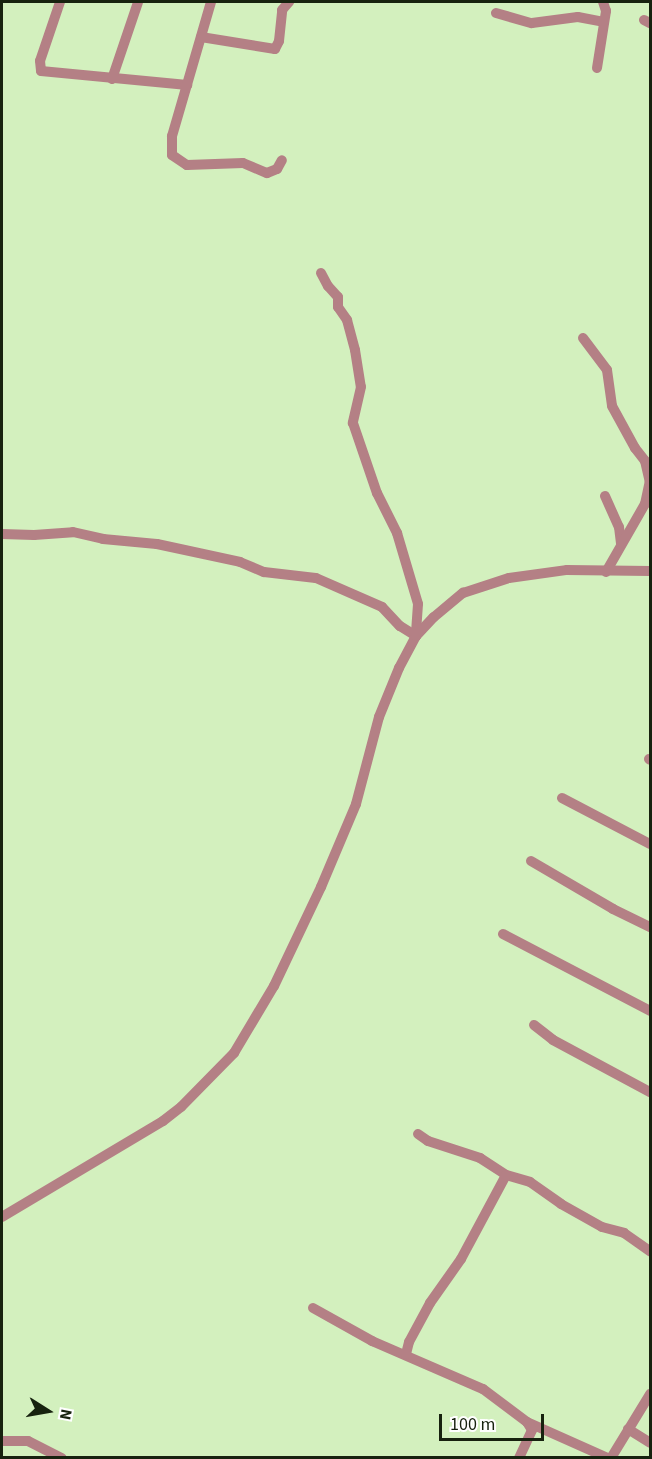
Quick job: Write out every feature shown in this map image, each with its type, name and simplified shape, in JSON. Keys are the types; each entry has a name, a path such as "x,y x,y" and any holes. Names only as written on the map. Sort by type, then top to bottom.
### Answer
{"street":[{"path":"60,2 40,61 41,71 187,86"},
{"path":"112,79 138,2"},
{"path":"211,2 170,151 176,160 187,165 243,163 267,173 277,169 282,160"},
{"path":"201,37 275,50 279,41 282,10 289,2"},
{"path":"597,68 606,11 603,2"},
{"path":"496,13 532,23 578,17 604,22"},
{"path":"321,273 328,286 338,297 338,307 347,320 361,387 352,423 374,485 397,533 418,604 416,636"},
{"path":"583,338 607,370 612,406 635,448 645,461 650,482 645,504 606,572"},
{"path":"605,496 619,527 621,543"},
{"path":"2,534 34,535 73,532 103,539 156,543 240,562 264,572 316,578 382,607 400,626 416,636"},
{"path":"2,1217 163,1121 181,1107 234,1053 274,986 321,887 356,804 379,717 399,668 416,636 463,593 484,584 539,572 651,571"},
{"path":"562,798 651,844"},
{"path":"531,861 613,909 651,927"},
{"path":"503,934 651,1011"},
{"path":"534,1025 553,1040 651,1092"},
{"path":"418,1134 428,1141 480,1158 506,1175 530,1182 561,1204 602,1227 624,1233 651,1251"},
{"path":"406,1353 409,1342 430,1303 461,1259 506,1175"},
{"path":"313,1308 372,1341 406,1353 483,1389 526,1422 610,1458 651,1394"},
{"path":"519,1458 532,1430 526,1422"},
{"path":"628,1429 651,1443"},
{"path":"2,1441 28,1441 62,1458"}]}
